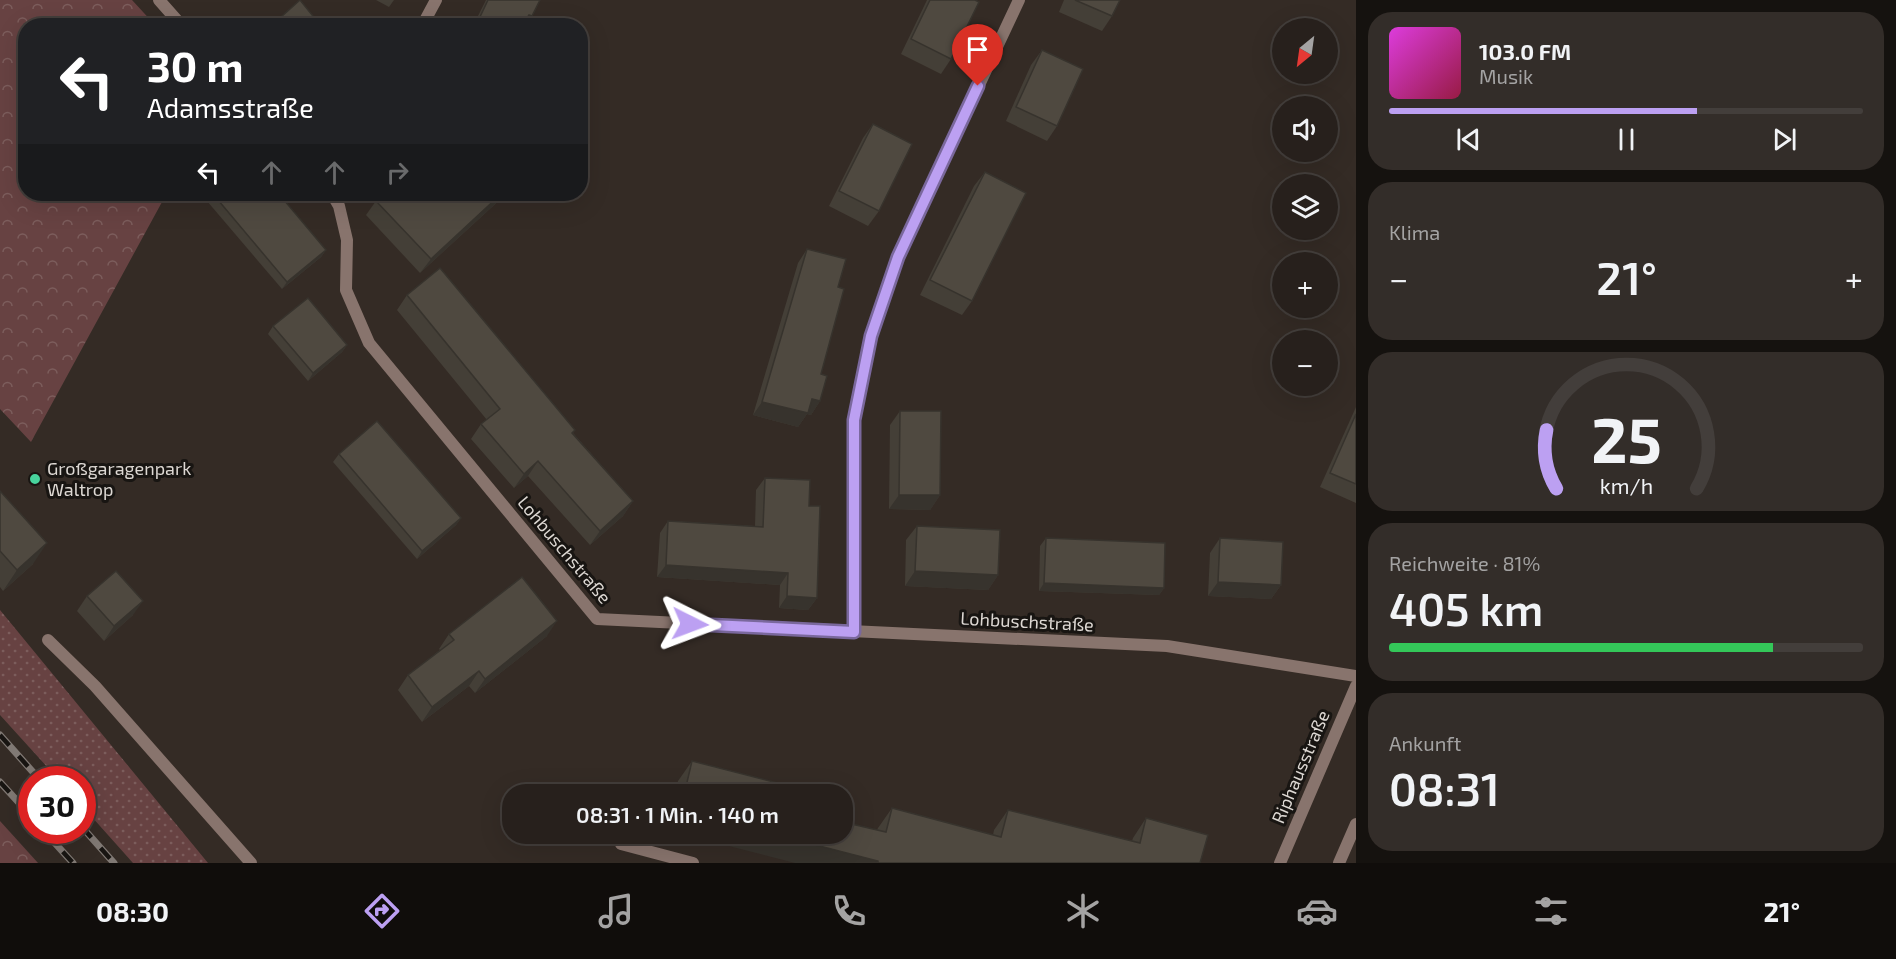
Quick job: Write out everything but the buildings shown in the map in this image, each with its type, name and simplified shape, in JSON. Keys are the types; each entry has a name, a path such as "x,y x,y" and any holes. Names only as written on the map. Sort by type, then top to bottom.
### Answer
{"street":[{"path":"159,0 175,18"},
{"path":"426,18 436,0"},
{"path":"854,632 854,420 871,336 898,257 1019,0"},
{"name":"Lohbuschstraße","path":"336,201 347,240 346,290 369,343 597,620 1167,646 1356,676"},
{"path":"48,640 95,686 251,863"},
{"name":"Riphausstraße","path":"1280,863 1356,686"},
{"path":"1339,863 1356,824"},
{"path":"621,844 693,863"}],"green space":[{"path":"0,0 132,0 149,18 18,18 18,201 162,202 31,442 0,409"},
{"path":"0,610 208,863 133,863 96,822 96,766 46,766 0,715"},
{"path":"0,821 18,841 18,844 21,844 38,863 0,863"}],"railway":[{"path":"0,735 28,766"},
{"path":"0,782 18,802"},
{"path":"96,843 114,863"},
{"path":"56,844 73,863"}],"place":[{"name":"Großgaragenpark Waltrop","path":"35,479"}],"route":[{"path":"690,624 854,632 854,420 871,336 898,257 978,86"}]}
